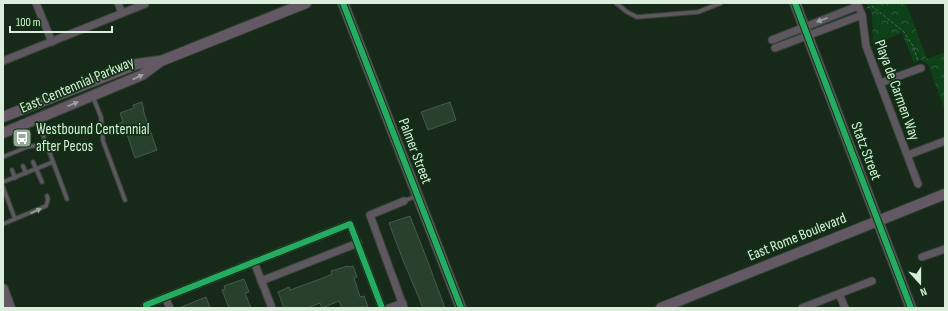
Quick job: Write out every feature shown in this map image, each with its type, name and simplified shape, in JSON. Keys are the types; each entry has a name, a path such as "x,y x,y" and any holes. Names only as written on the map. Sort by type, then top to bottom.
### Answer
{"street":[{"path":"36,3 52,42"},
{"path":"118,3 122,13"},
{"name":"East Centennial Parkway","path":"3,133 142,75 161,61 306,3"},
{"name":"Palmer Street","path":"343,3 461,308"},
{"name":"Statz Street","path":"795,3 807,31 911,308"},
{"path":"3,61 145,4"},
{"path":"775,48 858,5"},
{"name":"Playa de Carmen Way","path":"858,5 862,15 866,46 918,184"},
{"path":"772,40 862,15"},
{"name":"East Centennial Parkway","path":"3,117 137,64 161,61"},
{"path":"880,83 921,68"},
{"path":"908,155 945,141"},
{"name":"East Rome Boulevard","path":"661,308 945,194"},
{"path":"389,308 404,305 370,215 404,201"},
{"path":"147,308 146,305 165,297 350,224 382,308"},
{"path":"261,281 358,243"},
{"path":"922,257 944,251"},
{"path":"254,262 272,308"},
{"path":"802,308 872,281"},
{"path":"3,288 10,308"},
{"path":"839,294 845,308"},
{"path":"165,297 170,308"}],"lane":[{"path":"616,3 627,12 637,17 698,12 721,3"},
{"path":"92,96 101,117 103,141 125,200"},
{"path":"37,119 45,144 67,199"},
{"path":"6,157 45,144"},
{"path":"33,162 42,182"},
{"path":"3,182 53,162"},
{"path":"23,166 26,173"},
{"path":"12,170 15,178"},
{"path":"3,187 16,220"},
{"path":"3,224 16,220 46,206 48,199 47,196"},
{"path":"404,201 418,196"}],"path":[{"path":"862,15 864,9 872,6 898,26 913,46 921,68"}],"green space":[{"path":"867,3 906,3 927,59 945,52 945,111 928,64 921,60 914,63 902,33 873,45 872,15"}],"building":[{"path":"142,102 143,110 157,150 135,158 125,128 116,131 114,125 123,122 120,113 134,108 133,105"},
{"path":"450,102 456,120 428,130 421,112"},
{"path":"410,216 445,308 423,308 403,260 389,223"},
{"path":"353,266 357,277 354,278 360,297 364,296 368,307 342,308 339,301 322,308 320,303 307,308 284,308 278,292 289,287 290,290 323,278 332,274 331,271"},
{"path":"244,279 249,292 245,293 251,308 229,308 222,290 225,289 224,286"},
{"path":"206,297 210,308 179,308"}],"cycle path":[{"path":"343,3 461,308"},
{"path":"795,3 911,308"},
{"path":"147,308 146,305 350,224 382,308"}],"place":[{"name":"Westbound Centennial after Pecos","path":"22,138"}]}
